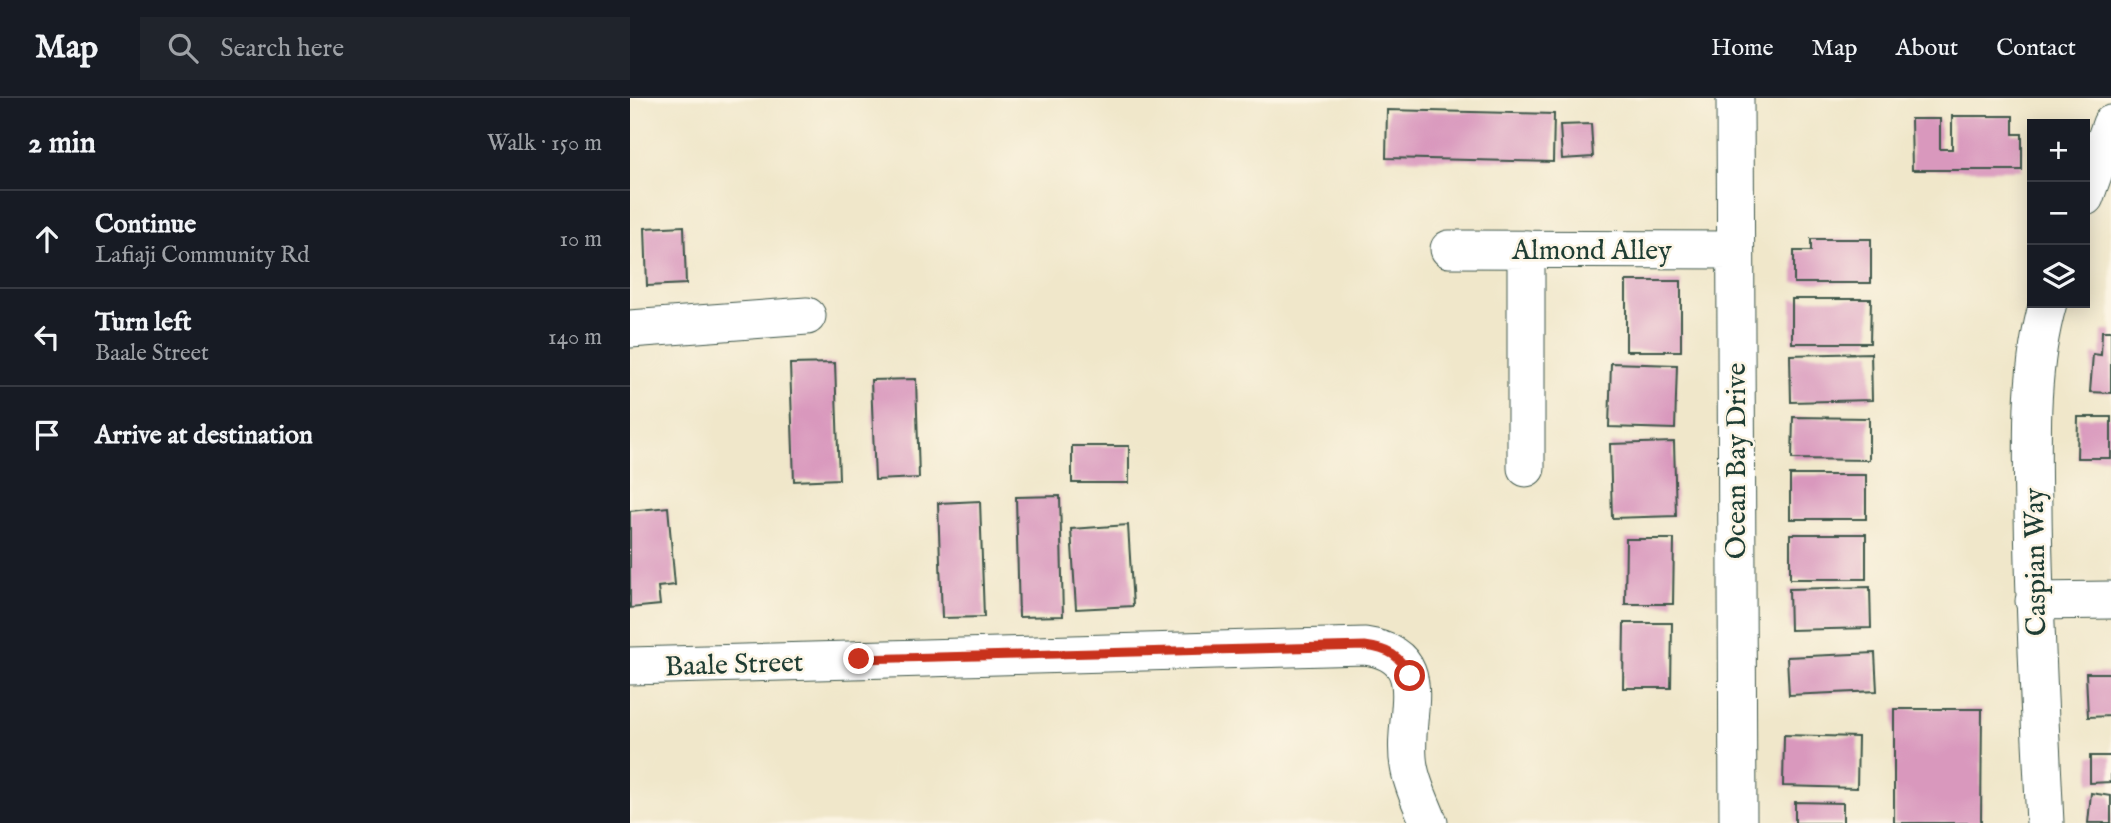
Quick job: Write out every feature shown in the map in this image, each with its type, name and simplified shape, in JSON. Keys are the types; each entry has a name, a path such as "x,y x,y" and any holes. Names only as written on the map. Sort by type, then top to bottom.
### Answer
{"street":[{"name":"Ocean Bay Drive","path":"1735,98 1738,823"},
{"path":"2090,184 2110,130"},
{"name":"Almond Alley","path":"1450,249 1734,250"},
{"path":"1526,249 1526,468"},
{"name":"Caspian Way","path":"2045,823 2034,601 2034,372 2047,308"},
{"path":"630,329 807,316"},
{"path":"2034,601 2111,600"},
{"name":"Baale Street","path":"630,666 1365,646 1385,649 1402,659 1410,676 1409,764 1429,823"}],"building":[{"path":"1387,110 1554,114 1553,162 1386,158"},
{"path":"1952,116 2013,116 2013,134 2022,134 2022,170 1912,170 1911,119 1940,119 1940,149 1952,149"},
{"path":"1591,124 1593,157 1562,159 1560,125"},
{"path":"684,226 686,284 647,286 645,228"},
{"path":"1811,239 1871,239 1871,283 1794,283 1794,251 1811,251"},
{"path":"1626,281 1681,281 1681,351 1626,351"},
{"path":"1792,299 1871,299 1870,343 1792,343"},
{"path":"2102,331 2111,331 2111,393 2090,392 2093,354 2101,355"},
{"path":"1871,353 1872,400 1791,402 1790,355"},
{"path":"835,363 839,479 794,481 790,364"},
{"path":"1611,363 1677,365 1675,429 1609,427"},
{"path":"916,379 919,478 875,480 871,380"},
{"path":"1793,417 1869,418 1869,460 1792,459"},
{"path":"2078,417 2111,417 2111,458 2077,458"},
{"path":"1674,442 1676,516 1612,518 1610,444"},
{"path":"1072,446 1129,446 1129,483 1072,483"},
{"path":"1790,475 1866,475 1866,519 1790,519"},
{"path":"1060,496 1063,616 1019,617 1016,497"},
{"path":"980,501 984,617 942,618 938,503"},
{"path":"668,507 675,585 658,587 660,605 630,608 630,511"},
{"path":"1128,525 1133,606 1076,609 1071,529"},
{"path":"1790,534 1866,534 1866,579 1790,579"},
{"path":"1626,539 1674,539 1673,604 1625,604"},
{"path":"1870,587 1871,628 1790,630 1789,589"},
{"path":"1624,623 1672,623 1671,688 1623,688"},
{"path":"1875,653 1877,691 1789,695 1787,657"},
{"path":"2086,673 2111,673 2111,716 2088,717"},
{"path":"1894,709 1982,709 1981,823 1894,823"},
{"path":"1784,735 1858,737 1857,788 1783,786"},
{"path":"2090,756 2111,756 2111,782 2090,783"},
{"path":"2091,793 2111,796 2111,823 2088,823"},
{"path":"1795,802 1843,803 1843,823 1795,823"}],"route":[{"path":"859,659 1365,646 1385,649 1402,659 1410,676"}]}
